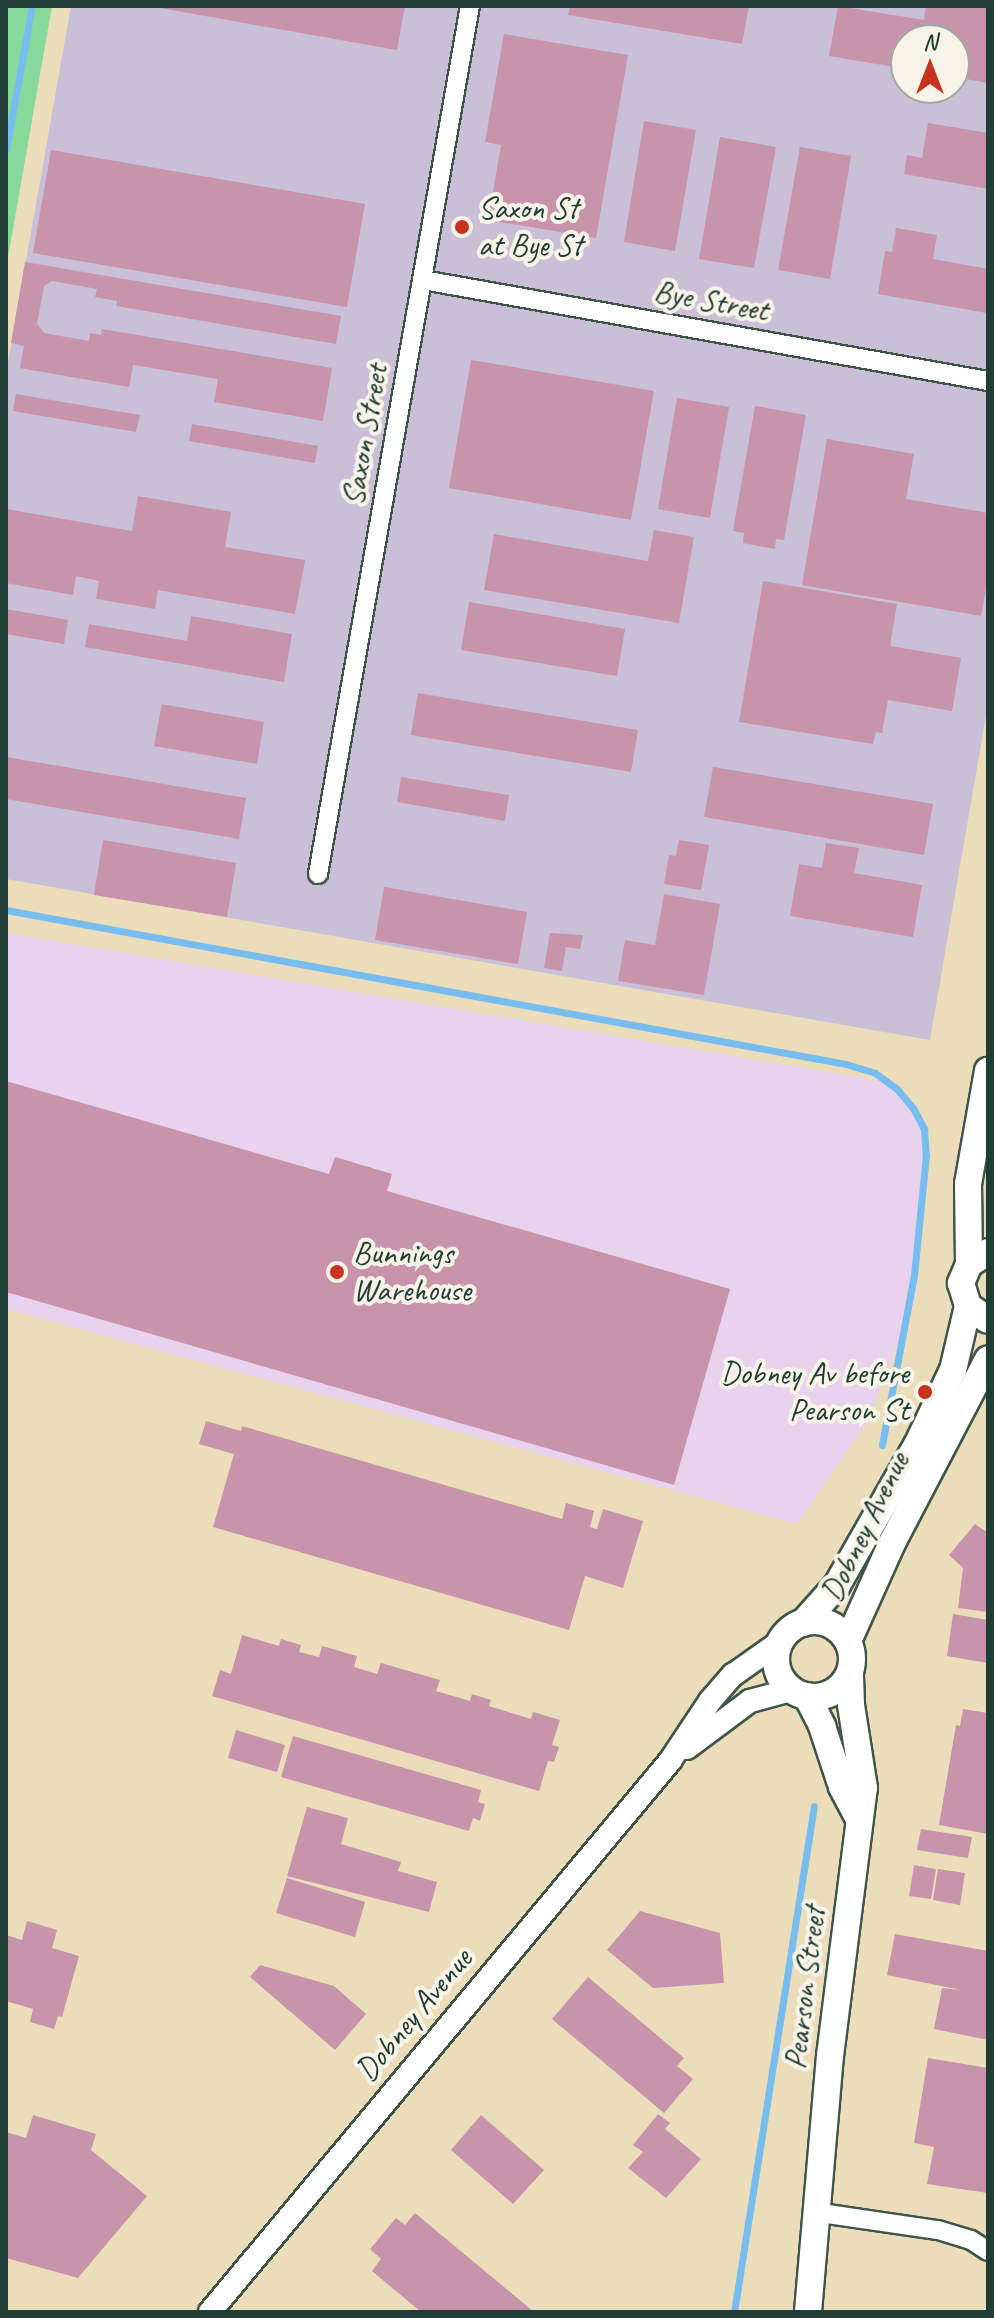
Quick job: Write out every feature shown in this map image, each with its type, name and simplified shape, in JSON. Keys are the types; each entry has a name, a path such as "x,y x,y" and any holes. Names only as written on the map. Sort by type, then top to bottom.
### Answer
{"main road":[{"path":"979,1258 968,1184 988,1071"},
{"path":"977,1132 988,1174"},
{"name":"Dobney Avenue","path":"803,1623 837,1585 917,1445 978,1313 961,1283 979,1258"},
{"name":"Dobney Avenue","path":"848,1641 888,1552 988,1359"},
{"path":"799,1693 832,1693 850,1674 853,1659 848,1641 824,1622 803,1623 781,1641 777,1652 779,1673 799,1693 822,1726 842,1787 859,1819"},
{"name":"Pearson Street","path":"808,2312 814,2212 864,1788 851,1705 850,1674"}],"street":[{"name":"Saxon Street","path":"318,874 470,6"},
{"name":"Bye Street","path":"423,280 988,381"},
{"name":"Dobney Avenue","path":"210,2312 670,1761 710,1701 733,1675 781,1641"},
{"name":"Dobney Avenue","path":"670,1761 750,1701 799,1693"},
{"path":"814,2212 938,2230 971,2240 988,2251"}],"shaded area":[{"path":"71,6 988,6 988,704 930,1040 6,879 6,374"},
{"path":"6,933 898,1084 929,1145 916,1297 868,1421 797,1524 6,1309"}],"green space":[{"path":"6,6 52,6 6,269"}],"building":[{"path":"149,6 405,6 397,50"},
{"path":"570,6 749,6 742,44 568,15"},
{"path":"838,6 924,20 926,6 988,6 988,83 970,80 970,24 890,24 890,66 829,56"},
{"path":"504,34 628,55 596,238 488,220 501,145 485,142"},
{"path":"644,121 696,130 675,251 624,242"},
{"path":"928,123 988,133 988,189 904,174 907,155 922,158"},
{"path":"720,137 776,147 754,268 699,259"},
{"path":"800,147 851,156 830,279 778,270"},
{"path":"51,150 365,204 347,307 33,253"},
{"path":"896,228 937,235 933,259 988,269 987,313 878,294 885,251 892,252"},
{"path":"25,262 341,316 336,344 116,306 117,301 95,297 97,289 52,281 44,286 37,324 44,333 89,341 90,333 101,335 102,329 332,368 323,421 214,402 218,379 133,365 129,387 20,368 24,346 11,343"},
{"path":"471,360 654,391 631,520 449,488"},
{"path":"16,394 140,415 136,432 13,411"},
{"path":"677,398 729,407 710,518 658,509"},
{"path":"755,406 806,415 784,540 776,539 775,549 743,543 744,533 733,531"},
{"path":"192,424 318,446 315,463 189,441"},
{"path":"827,439 914,454 906,499 988,513 988,577 981,616 802,585"},
{"path":"138,496 231,512 225,547 305,560 295,614 158,590 155,609 96,599 99,581 76,576 73,595 6,583 6,509 132,531"},
{"path":"654,530 694,537 679,623 484,590 494,534 648,561"},
{"path":"763,581 897,604 890,646 961,658 952,711 888,700 882,733 876,732 873,744 739,722"},
{"path":"469,602 625,629 617,676 461,650"},
{"path":"6,609 68,620 64,644 6,634"},
{"path":"191,616 292,634 284,682 85,647 89,624 187,641"},
{"path":"418,693 638,730 631,772 411,735"},
{"path":"162,704 264,722 257,764 154,746"},
{"path":"6,757 246,798 239,839 6,799"},
{"path":"713,767 933,804 924,855 704,817"},
{"path":"401,777 509,795 505,821 397,802"},
{"path":"103,840 236,863 227,917 94,895"},
{"path":"679,840 709,845 701,890 664,884 669,855 676,856"},
{"path":"826,843 859,848 854,873 922,885 913,937 790,916 799,864 822,868"},
{"path":"384,887 527,912 518,964 375,940"},
{"path":"664,894 720,904 704,995 618,981 625,940 655,945"},
{"path":"550,933 583,935 580,949 566,947 562,971 544,968"},
{"name":"Bunnings Warehouse","path":"6,1081 329,1174 335,1157 392,1174 387,1191 730,1289 674,1485 6,1292"},
{"path":"206,1421 241,1431 242,1426 562,1519 566,1503 594,1511 590,1527 597,1529 603,1509 643,1521 623,1588 585,1576 569,1630 213,1527 234,1454 199,1444"},
{"path":"975,1524 988,1533 988,1612 958,1608 963,1568 949,1555"},
{"path":"953,1614 988,1620 988,1663 947,1656"},
{"path":"242,1635 279,1646 281,1639 301,1645 299,1652 319,1657 322,1646 357,1656 354,1667 377,1674 381,1663 440,1680 436,1691 470,1701 472,1694 491,1700 489,1706 531,1719 533,1712 560,1720 552,1745 559,1747 554,1762 548,1761 539,1791 212,1696 220,1670 231,1674"},
{"path":"963,1709 988,1713 988,1834 939,1825 956,1725 960,1726"},
{"path":"236,1730 285,1745 277,1772 228,1758"},
{"path":"293,1736 481,1790 478,1802 485,1804 480,1821 473,1818 469,1831 281,1777"},
{"path":"307,1807 348,1818 341,1844 401,1862 398,1871 437,1882 429,1912 287,1876"},
{"path":"921,1829 972,1837 968,1858 917,1850"},
{"path":"914,1865 936,1869 931,1899 909,1896"},
{"path":"938,1869 965,1873 960,1905 933,1900"},
{"path":"287,1878 365,1902 355,1937 276,1913"},
{"path":"640,1911 720,1933 724,1983 653,1988 607,1950"},
{"path":"27,1921 57,1930 52,1948 79,1956 62,2017 58,2016 54,2029 30,2022 33,2009 6,2001 6,1935 22,1940"},
{"path":"895,1934 988,1951 988,2040 934,2029 942,1988 961,1990 887,1975"},
{"path":"260,1965 334,1986 366,2014 335,2050 250,1977"},
{"path":"588,1977 684,2058 677,2066 693,2079 664,2113 552,2019"},
{"path":"928,2058 988,2068 988,2193 927,2184 934,2147 914,2143"},
{"path":"658,2114 670,2123 665,2129 701,2159 666,2198 628,2168 643,2152 633,2145"},
{"path":"33,2115 96,2134 91,2150 147,2196 78,2278 6,2258 6,2132 26,2138"},
{"path":"481,2115 544,2170 513,2204 451,2150"},
{"path":"415,2213 534,2312 421,2312 372,2271 381,2259 370,2249 396,2218 405,2225"}],"waterway":[{"path":"6,150 32,6"},
{"path":"6,910 846,1064 875,1073 897,1089 913,1108 924,1129 926,1155 914,1275 882,1445"},
{"path":"734,2312 814,1806"}],"place":[{"name":"Saxon St at Bye St","path":"462,227"},
{"name":"Bunnings Warehouse","path":"337,1272"},
{"name":"Dobney Av before Pearson St","path":"925,1392"}]}
